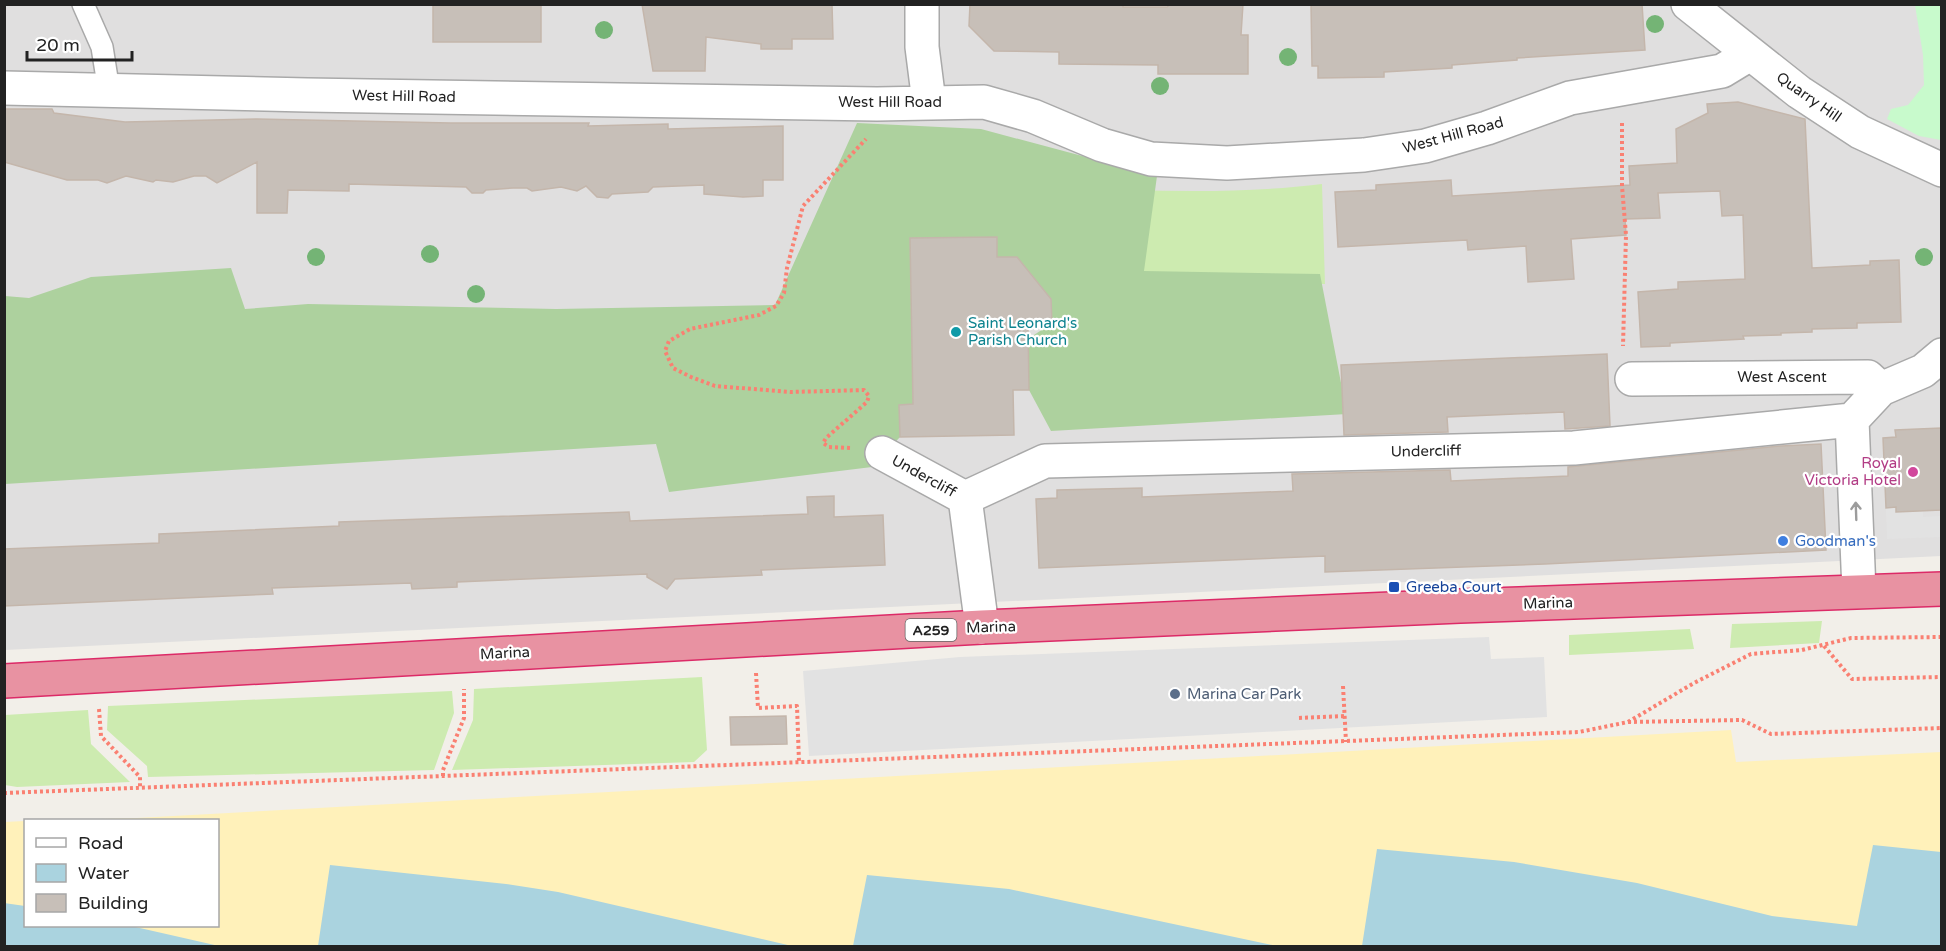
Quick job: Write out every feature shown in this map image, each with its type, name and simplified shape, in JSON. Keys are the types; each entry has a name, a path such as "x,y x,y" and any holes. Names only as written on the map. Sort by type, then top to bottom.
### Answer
{"highway":[{"name":"Marina","path":"4,681 982,627 1941,589"}],"street":[{"path":"922,4 922,47 929,102"},
{"name":"Quarry Hill","path":"1688,4 1799,92 1860,132 1941,170"},
{"name":"West Hill Road","path":"4,88 877,104 984,102 1033,116 1102,145 1151,159 1227,163 1364,155 1425,146 1487,128 1570,98 1722,71 1750,54"},
{"path":"1859,591 1852,420 1881,389 1935,368"},
{"name":"West Ascent","path":"1632,379 1868,377 1881,389"},
{"name":"Undercliff","path":"965,498 1045,461 1574,448 1852,420"},
{"name":"Undercliff","path":"882,453 965,498"},
{"name":"Undercliff","path":"965,498 982,627"}],"lane":[{"path":"83,4 102,47 109,91"}],"path":[{"path":"1621,89 1622,186 1626,235 1622,379 1632,379"},
{"path":"877,104 866,139 803,206 787,268 784,293 776,306 759,315 690,329 669,341 665,351 673,368 715,386 791,392 864,390 868,396 867,402 823,442 829,447 867,449 882,453"},
{"path":"1628,722 1694,683 1751,654 1802,650 1851,638 1941,637"},
{"path":"754,639 758,708 797,706 799,763"},
{"path":"1824,646 1852,679 1941,677"},
{"path":"443,776 443,770 464,718 463,655"},
{"path":"97,675 101,736 140,777 140,788"},
{"path":"1343,686 1346,742"},
{"path":"1299,717 1344,716"},
{"path":"798,720 806,719"},
{"path":"4,793 1579,732 1628,722 1742,720 1770,734 1941,728"}],"shaded area":[{"path":"4,5 1941,5 1941,556 5,650"},
{"path":"1896,507 1896,512 1923,511 1923,517 1941,516 1941,537 1887,539 1886,508"},
{"name":"Marina Car Park","path":"1489,637 1491,659 1544,657 1547,717 809,756 803,671 960,657"}],"green space":[{"path":"1915,5 1941,5 1941,140 1919,136 1887,119 1891,109 1908,105 1924,85 1923,55"},
{"path":"857,123 981,129 1157,176 1144,271 1320,274 1347,414 1051,431 1029,390 1028,339 1052,323 1051,299 1017,257 997,257 996,237 911,238 913,404 899,405 900,437 872,467 669,492 656,444 5,484 5,296 29,298 91,277 231,268 245,309 308,304 556,309 775,305"},
{"path":"1322,184 1325,284 1168,282 1142,277 1131,190 1226,191"},
{"path":"1822,621 1819,643 1730,648 1732,624"},
{"path":"1690,629 1694,649 1569,655 1569,635"},
{"path":"702,677 707,750 694,762 452,770 473,720 474,689"},
{"path":"452,691 454,713 434,770 148,777 147,766 107,730 108,706"},
{"path":"88,710 91,744 130,782 17,787 5,785 5,715"}],"sand":[{"path":"1731,730 1736,762 1941,752 1941,946 5,946 4,822 24,821 24,927 219,927 219,819 98,819"}],"water":[{"path":"1873,845 1941,852 1941,946 1362,946 1377,849 1514,862 1637,883 1772,916 1857,926"},
{"path":"330,865 506,884 558,892 792,946 318,946"},
{"path":"867,875 1009,889 1277,946 853,946"},
{"path":"4,903 24,906 24,927 135,927 219,946 5,946"}],"building":[{"path":"433,4 541,4 541,42 433,42"},
{"path":"642,4 832,4 833,39 792,39 792,49 761,49 761,44 706,37 705,71 653,71"},
{"path":"970,4 1123,4 1123,7 1167,7 1171,4 1243,4 1241,35 1248,35 1248,74 1158,74 1158,65 1059,64 1059,52 994,51 969,26"},
{"path":"1311,4 1642,4 1645,50 1517,58 1517,60 1452,65 1452,68 1384,72 1384,77 1318,78 1318,66 1312,66"},
{"path":"1738,102 1805,119 1812,268 1870,265 1870,261 1899,260 1901,322 1857,323 1857,328 1812,329 1812,332 1743,336 1744,339 1641,347 1638,292 1678,289 1678,282 1745,279 1743,215 1722,216 1720,191 1658,193 1660,218 1625,219 1626,235 1571,239 1574,279 1528,282 1526,246 1468,250 1467,240 1338,247 1335,192 1376,190 1376,185 1451,180 1452,196 1630,185 1629,166 1677,163 1676,129 1708,113 1707,104"},
{"path":"4,109 52,109 54,113 125,122 257,119 589,123 588,126 668,124 668,129 783,126 783,180 763,180 763,196 743,197 704,194 704,185 653,187 648,192 612,194 608,198 597,197 586,186 577,191 561,187 532,191 527,188 513,188 472,193 466,187 349,184 349,191 288,190 287,213 257,213 257,162 217,183 206,176 194,176 173,182 156,180 153,182 126,176 107,183 98,180 67,180 4,162"},
{"name":"Saint Leonard's Parish Church","path":"997,237 997,257 1017,257 1051,299 1052,323 1028,324 1029,390 1013,390 1014,435 900,437 899,405 913,404 910,238"},
{"path":"1607,354 1610,426 1565,429 1564,412 1447,417 1448,432 1344,435 1341,365"},
{"name":"Royal Victoria Hotel","path":"1941,428 1941,510 1896,512 1896,507 1886,508 1883,438 1896,437 1895,430"},
{"path":"1821,444 1826,550 1325,572 1325,556 1039,568 1036,499 1057,498 1057,490 1142,488 1142,497 1293,491 1292,474 1450,470 1451,481 1568,476 1568,467"},
{"path":"834,496 834,517 883,515 885,565 761,570 762,575 675,579 667,589 647,577 647,574 457,582 457,587 412,589 411,583 272,588 273,594 4,606 4,549 159,543 159,534 339,526 339,522 629,512 630,521 808,514 807,497"},
{"path":"786,716 787,744 731,745 730,717"}],"place":[{"name":"Saint Leonard's Parish Church","path":"956,332"},
{"name":"Royal Victoria Hotel","path":"1913,472"},
{"name":"Goodman's","path":"1783,541"},
{"name":"Greeba Court","path":"1394,587"},
{"name":"Marina Car Park","path":"1175,694"}]}
